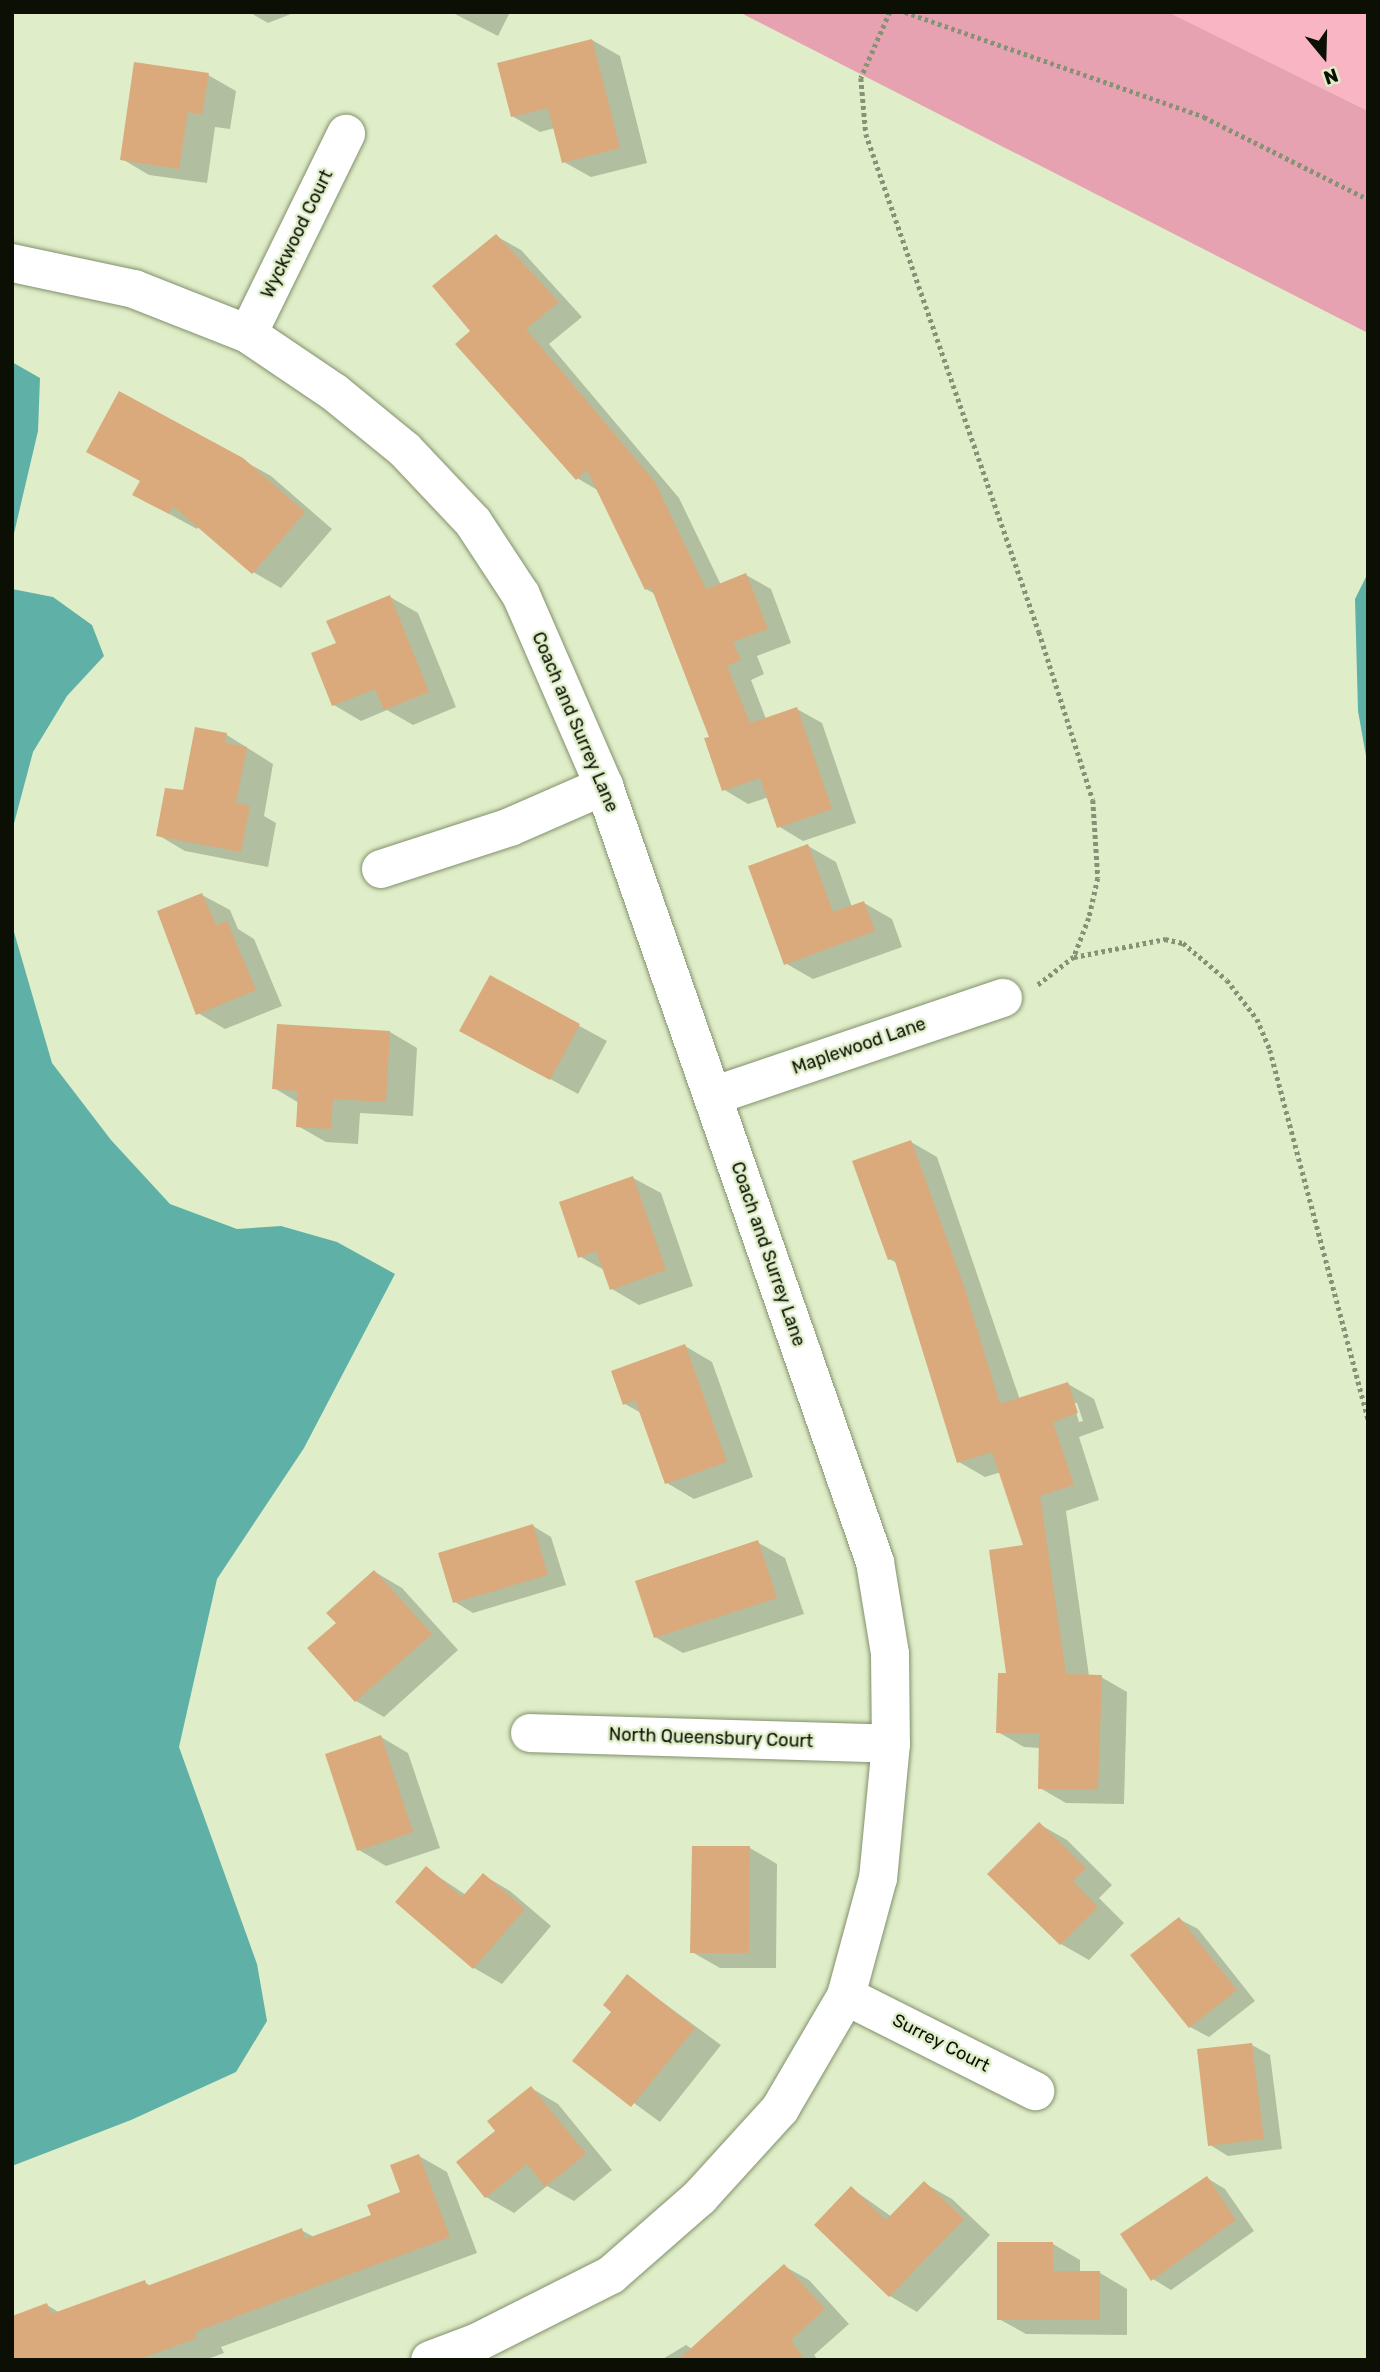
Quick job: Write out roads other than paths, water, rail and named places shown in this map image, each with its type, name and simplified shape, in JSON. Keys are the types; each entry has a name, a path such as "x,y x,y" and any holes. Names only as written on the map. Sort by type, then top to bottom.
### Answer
{"street":[{"name":"Wyckwood Court","path":"248,334 346,134"},
{"name":"Coach and Surrey Lane","path":"12,262 134,289 248,334 334,392 405,450 473,522 521,595 604,786 716,1095 875,1562 890,1654 891,1744 878,1878 846,1996 780,2109 700,2197 611,2274 478,2342 430,2360"},
{"path":"381,869 510,827 604,786"},
{"name":"Maplewood Lane","path":"716,1095 1003,998"},
{"name":"North Queensbury Court","path":"530,1733 891,1744"},
{"name":"Surrey Court","path":"846,1996 1035,2091"}],"water":[{"path":"12,362 40,378 38,431 12,542"},
{"path":"1368,573 1368,767 1358,711 1355,599"},
{"path":"12,589 53,597 92,625 104,656 67,696 33,752 12,831"},
{"path":"12,925 52,1063 111,1140 170,1204 237,1229 281,1226 337,1242 395,1274 304,1448 217,1579 179,1747 257,1964 267,2021 236,2072 131,2120 12,2166"}]}
